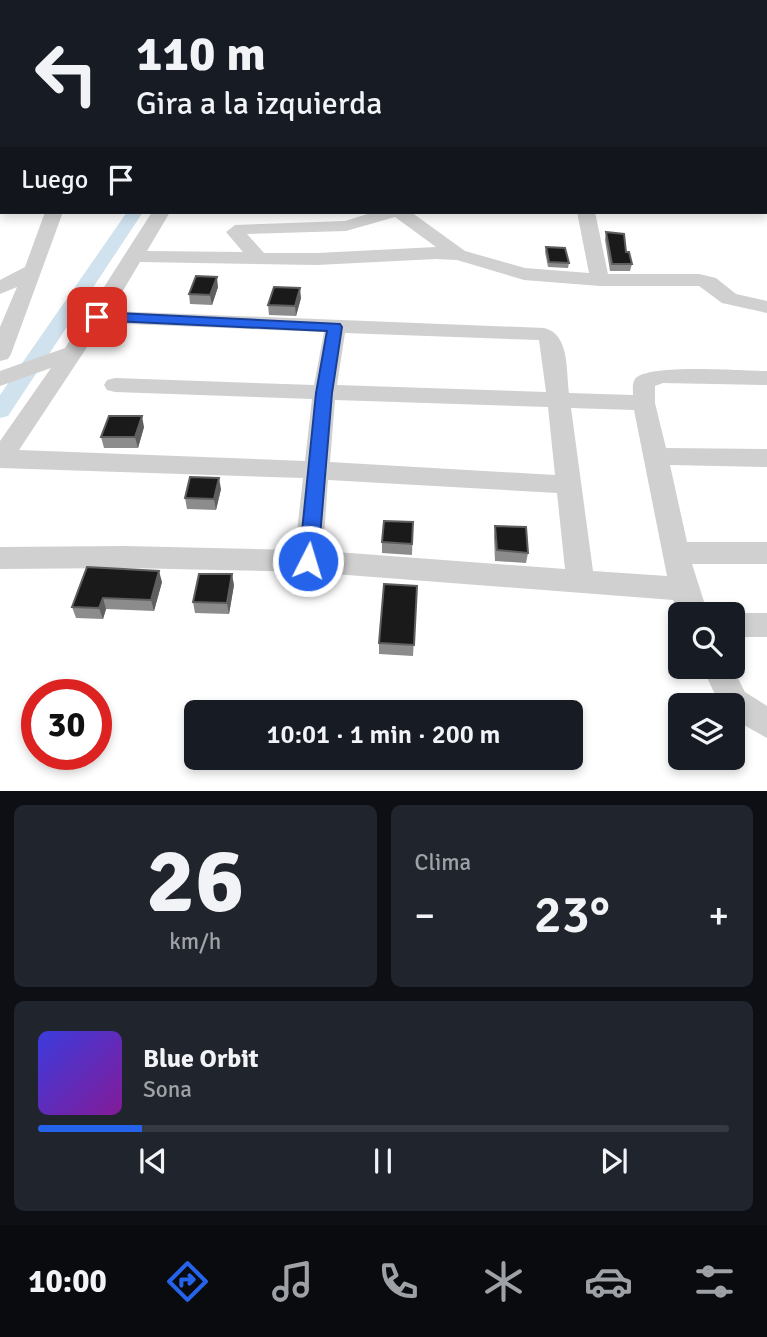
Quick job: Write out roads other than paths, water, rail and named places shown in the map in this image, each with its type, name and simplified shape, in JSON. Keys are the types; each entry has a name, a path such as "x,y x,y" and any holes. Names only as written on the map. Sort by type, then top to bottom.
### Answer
{"street":[{"path":"0,354 31,271 43,248 53,214"},
{"path":"0,458 65,356 97,317 159,214"},
{"path":"259,258 235,232 241,229 346,226 385,214"},
{"path":"403,214 458,255"},
{"path":"586,214 600,280"},
{"path":"132,256 317,259 436,253 458,255 524,274 600,280 699,280 709,282 729,299 767,307"},
{"path":"0,288 31,271"},
{"path":"97,317 544,334 551,339 580,582"},
{"path":"308,561 324,393 335,327"},
{"path":"5,378 65,356"},
{"path":"0,558 124,557 308,561 580,582 689,601 644,403 644,382 661,376 767,378"},
{"path":"115,385 644,403"},
{"path":"655,456 767,458"},
{"path":"0,458 316,470 569,485"},
{"path":"677,553 767,553"},
{"path":"745,625 767,625"},
{"path":"723,679 734,702 767,723"}],"waterway":[{"path":"0,411 134,214"}]}
